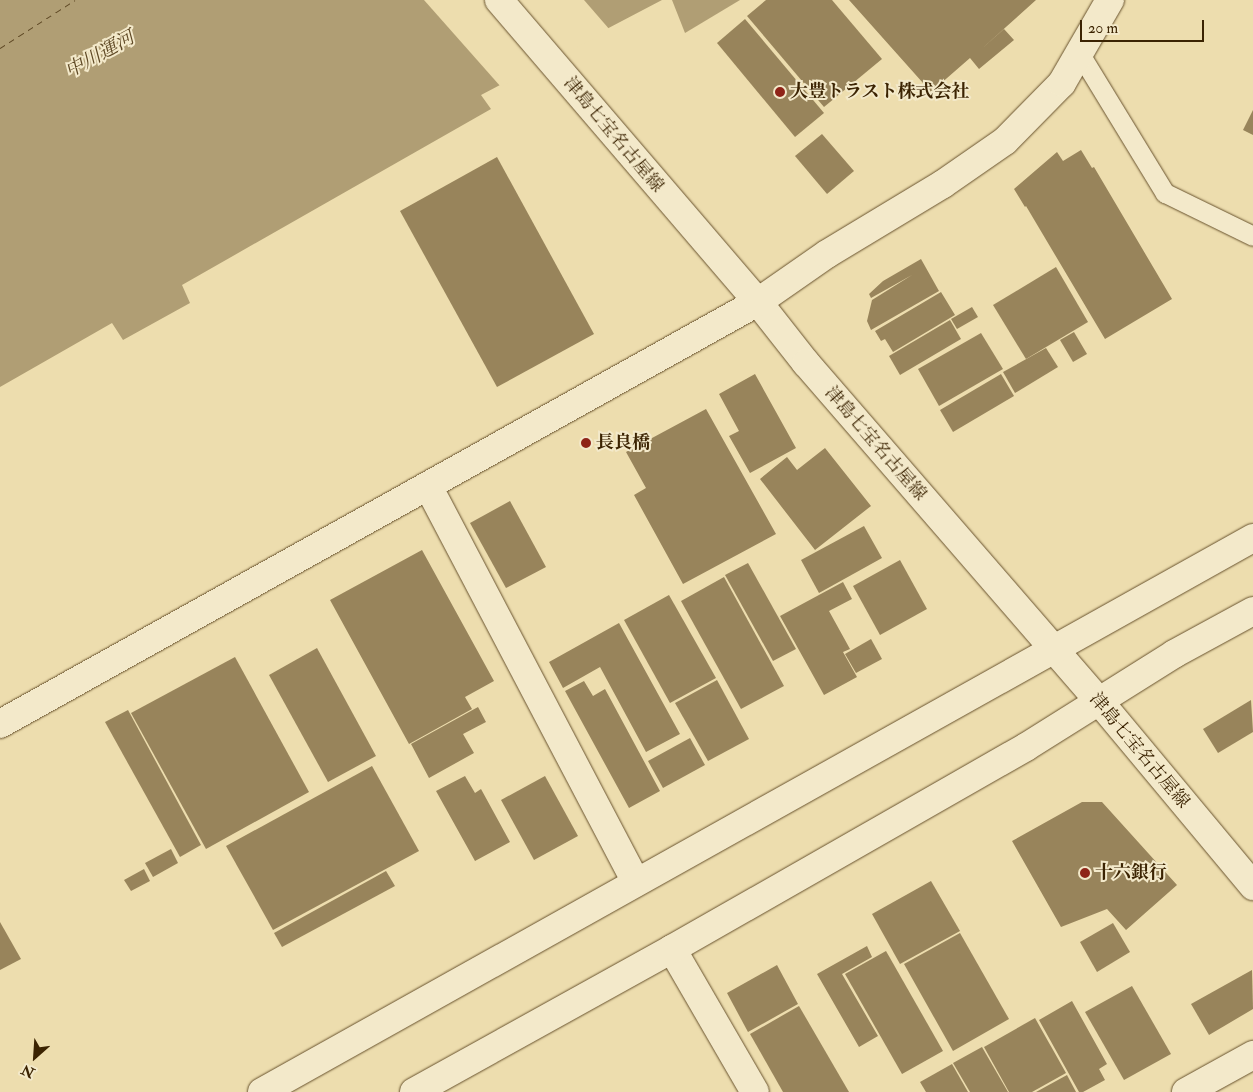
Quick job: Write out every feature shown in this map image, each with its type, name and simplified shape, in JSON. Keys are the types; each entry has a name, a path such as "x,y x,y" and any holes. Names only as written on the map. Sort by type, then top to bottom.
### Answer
{"street":[{"name":"津島七宝名古屋線","path":"499,0 578,95 758,302 806,363 1052,650 1098,700 1253,886"},
{"path":"0,724 758,302 827,254 943,184 1005,140 1062,83 1110,0"},
{"path":"428,486 636,882"},
{"path":"262,1092 1253,538"},
{"path":"414,1092 672,949 1026,747 1174,654 1253,611"},
{"path":"672,949 755,1092"},
{"path":"1186,1092 1253,1055"}],"lane":[{"path":"1080,54 1165,193 1253,236"}],"water":[{"name":"中川運河","path":"0,0 662,0 481,95 491,109 182,285 190,303 123,340 112,323 0,387"},
{"path":"672,0 740,0 685,33"}],"pier":[{"path":"424,0 584,0 610,30 501,87"}],"building":[{"path":"766,0 832,0 882,59 824,107 747,16"},
{"path":"849,0 1036,0 978,52 1004,29 1014,40 979,69 970,58 931,92"},
{"path":"745,19 824,113 795,137 717,43"},
{"path":"1253,110 1253,135 1243,130"},
{"path":"822,134 854,171 827,194 795,156"},
{"path":"1081,150 1092,168 1094,167 1172,299 1105,339 1014,189 1057,152 1063,161"},
{"path":"497,157 594,334 497,387 400,211"},
{"path":"921,259 939,291 871,330 867,321 872,300 912,275 871,298 869,294 883,281"},
{"path":"1056,267 1088,322 1026,359 993,305"},
{"path":"941,292 955,315 893,352 885,339 881,341 875,331"},
{"path":"972,307 978,317 957,329 951,319"},
{"path":"950,320 961,339 900,375 889,356"},
{"path":"1074,332 1087,354 1073,362 1060,340"},
{"path":"981,333 1003,369 939,406 918,369"},
{"path":"1046,348 1058,367 1015,393 1003,372"},
{"path":"755,374 796,448 750,473 729,436 739,431 719,394"},
{"path":"1001,374 1014,396 953,432 940,410"},
{"path":"706,409 776,534 683,584 634,495 646,488 626,452"},
{"path":"825,448 871,506 815,550 760,479 787,457 797,470"},
{"path":"510,501 546,567 506,588 470,523"},
{"path":"864,526 882,558 819,593 801,560"},
{"path":"422,550 494,681 465,697 472,709 409,744 330,600"},
{"path":"900,560 927,609 880,635 853,586"},
{"path":"748,563 796,649 773,661 725,575"},
{"path":"724,577 784,686 741,709 681,601"},
{"path":"843,582 852,599 829,611 850,649 843,652 857,677 824,695 780,616"},
{"path":"669,595 716,678 670,703 624,620"},
{"path":"619,623 680,734 646,752 600,667 563,688 549,662"},
{"path":"871,639 882,659 856,673 845,654"},
{"path":"317,648 376,756 328,782 269,675"},
{"path":"235,657 309,792 206,849 131,713"},
{"path":"717,680 749,739 708,761 675,703"},
{"path":"584,681 593,696 605,689 660,791 629,808 565,691"},
{"path":"1251,700 1253,732 1218,753 1203,729"},
{"path":"478,707 486,722 463,734 474,753 429,778 411,744"},
{"path":"128,710 201,845 180,857 105,722"},
{"path":"690,738 705,765 663,788 648,761"},
{"path":"372,766 419,851 273,930 226,846"},
{"path":"465,776 475,793 481,789 510,842 475,861 436,791"},
{"path":"545,776 578,836 534,860 501,800"},
{"path":"1082,802 1102,802 1177,885 1126,930 1107,909 1061,927 1012,841"},
{"path":"171,849 178,863 153,877 145,863"},
{"path":"144,869 150,881 131,891 124,880"},
{"path":"386,871 395,886 282,947 274,933"},
{"path":"931,881 960,931 900,964 872,914"},
{"path":"0,922 21,959 0,970"},
{"path":"1113,923 1130,952 1097,972 1080,942"},
{"path":"960,933 1009,1019 953,1051 904,964"},
{"path":"867,946 872,957 842,974 878,1036 859,1047 817,974"},
{"path":"886,951 943,1051 902,1074 845,974"},
{"path":"777,965 798,1004 748,1032 727,993"},
{"path":"1252,970 1253,1009 1209,1035 1191,1004"},
{"path":"1132,986 1171,1054 1124,1080 1085,1012"},
{"path":"1072,1001 1107,1064 1099,1069 1105,1080 1083,1092 1079,1092 1039,1020"},
{"path":"799,1006 849,1092 783,1092 750,1034"},
{"path":"1035,1018 1066,1073 1032,1092 1009,1092 984,1047"},
{"path":"982,1047 1008,1092 970,1092 953,1063"},
{"path":"952,1064 968,1092 926,1092 920,1082"},
{"path":"1067,1075 1076,1092 1036,1092"}],"ferry route":[{"path":"0,48 75,0"}],"place":[{"name":"大豊トラスト株式会社","path":"780,92"},
{"name":"長良橋","path":"586,443"},
{"name":"十六銀行","path":"1085,873"}]}
